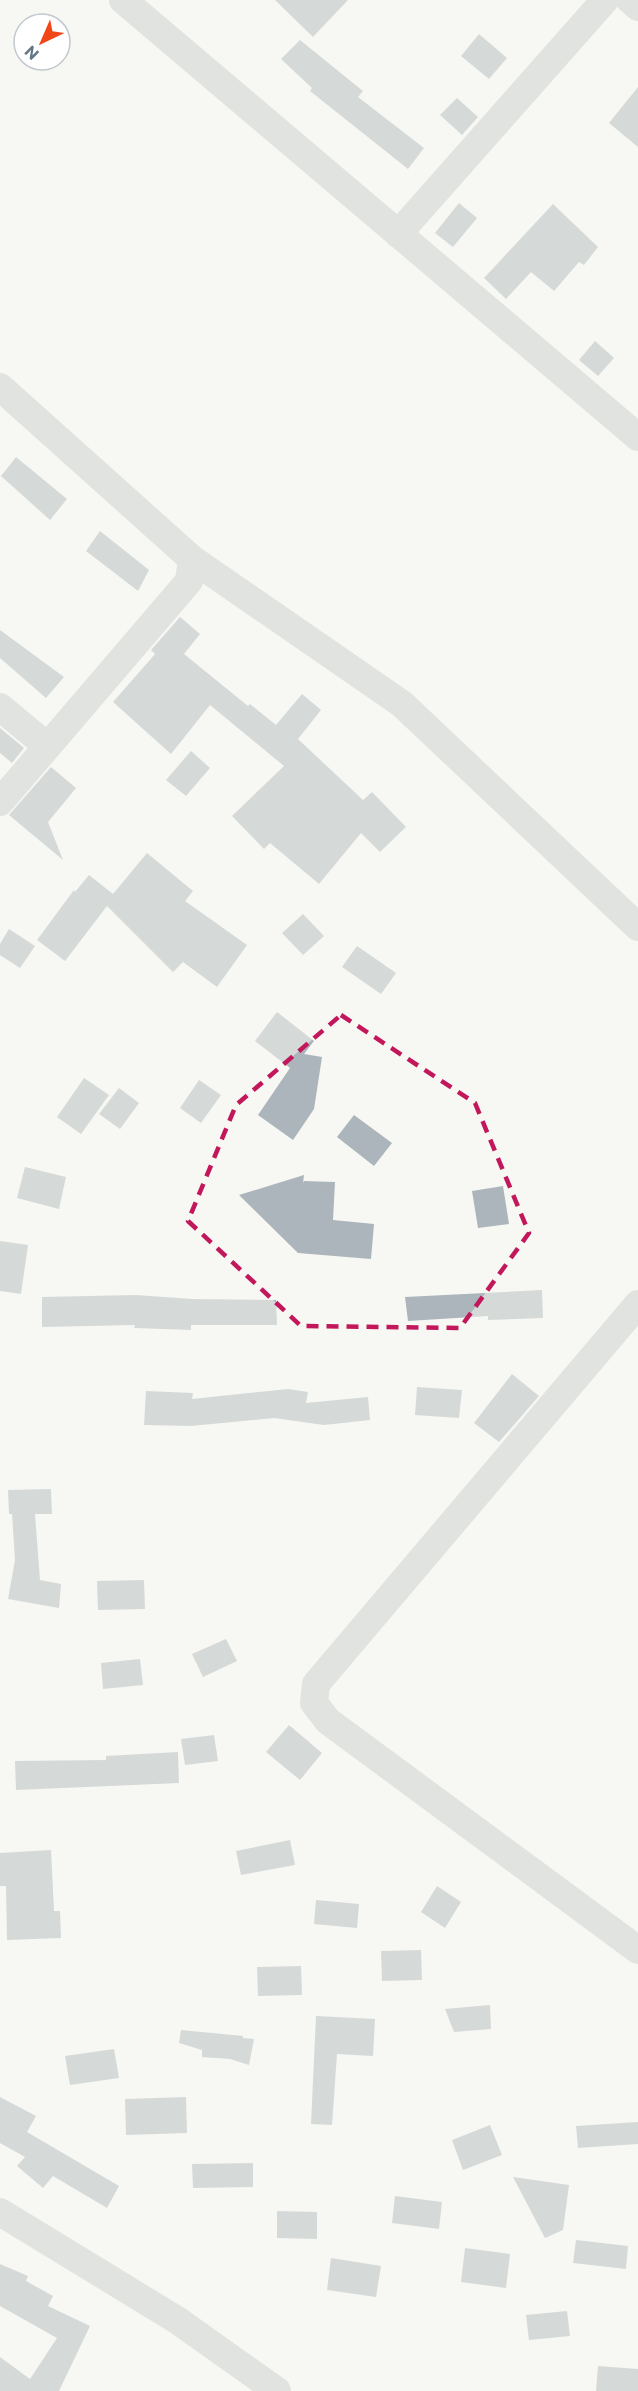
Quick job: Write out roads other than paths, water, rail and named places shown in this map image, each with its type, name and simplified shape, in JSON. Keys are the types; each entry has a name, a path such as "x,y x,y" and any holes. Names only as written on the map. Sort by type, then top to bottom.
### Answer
{"street":[{"path":"123,0 638,437"},
{"path":"398,234 605,0"},
{"path":"630,0 638,7"},
{"path":"0,387 192,559 402,704 638,927"},
{"path":"0,802 189,581 192,559"},
{"path":"0,707 47,746"},
{"path":"638,1304 316,1684 314,1703 328,1721 638,1950"},
{"path":"0,2211 177,2320 277,2391"}]}
